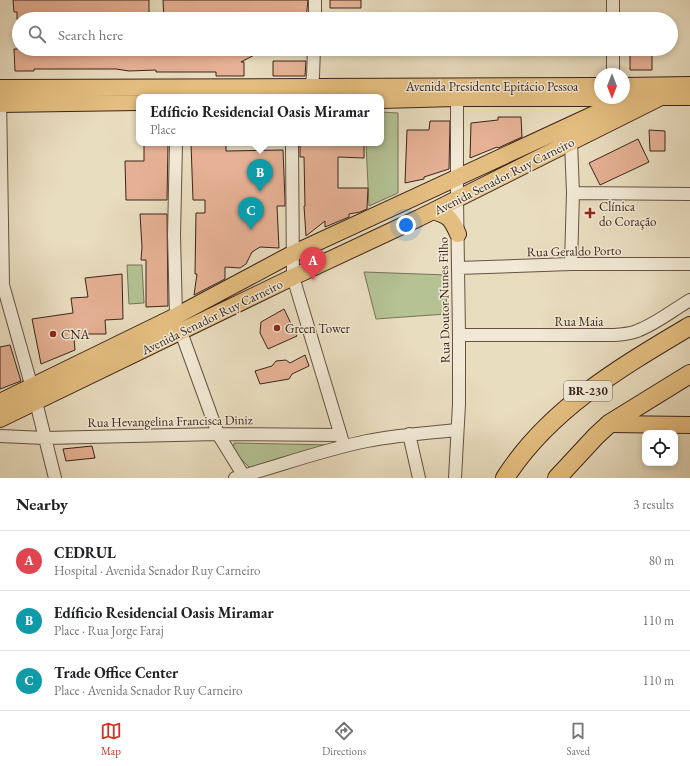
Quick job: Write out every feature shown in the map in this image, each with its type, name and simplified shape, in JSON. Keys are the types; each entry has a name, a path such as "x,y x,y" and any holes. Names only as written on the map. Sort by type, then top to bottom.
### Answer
{"highway":[{"name":"BR-230","path":"505,478 512,467 537,437 560,414 590,390 630,362 690,326"},
{"name":"BR-230","path":"557,478 609,424 690,374"}],"main road":[{"path":"630,92 645,86 690,85"},
{"name":"Avenida Presidente Epitácio Pessoa","path":"0,89 317,91 457,86 594,86"},
{"path":"630,94 661,97 690,97"},
{"name":"Avenida Senador Ruy Carneiro","path":"0,419 433,211 661,97"},
{"name":"Avenida Presidente Epitácio Pessoa","path":"384,100 457,98 594,98"},
{"path":"0,104 136,102"},
{"name":"Avenida Senador Ruy Carneiro","path":"0,402 176,316 292,254 457,177 606,104"},
{"path":"433,211 448,217 453,223 458,234"},
{"path":"609,424 690,425"}],"street":[{"path":"315,0 315,12"},
{"path":"613,0 613,12"},
{"path":"306,94 317,91 313,76 314,56"},
{"path":"613,56 613,68"},
{"path":"0,89 1,285 32,387 55,478"},
{"name":"Rua Doutor Nunes Filho","path":"455,478 459,335 457,98"},
{"path":"571,142 573,193 571,264"},
{"path":"176,146 174,235 176,316"},
{"path":"292,146 293,277 344,446"},
{"path":"573,193 690,194"},
{"name":"Rua Geraldo Porto","path":"458,268 571,264 690,264"},
{"name":"Rua Maia","path":"459,335 615,336 639,330 648,326 690,300"},
{"path":"181,332 218,434 242,477 344,446 409,434 457,430"},
{"name":"Rua Hevangelina Francisca Diniz","path":"0,436 45,438 218,434 340,434"},
{"path":"409,434 419,478"}],"green space":[{"path":"384,112 398,113 398,193 369,206 366,146 384,146"},
{"path":"127,265 142,265 144,303 129,304"},
{"path":"364,272 447,275 446,314 376,319"},
{"path":"234,443 333,445 252,470 233,451"}],"building":[{"path":"13,0 149,0 149,12 14,12"},
{"path":"163,0 308,0 307,12 164,12"},
{"path":"330,0 361,0 361,8 330,8"},
{"path":"14,56 253,56 241,62 244,62 244,76 216,76 216,72 156,72 156,70 129,71 116,69 34,69 34,71 15,71"},
{"path":"630,56 652,56 652,70 630,70"},
{"path":"273,61 306,61 305,76 273,76"},
{"path":"498,117 521,117 522,137 498,148 497,147 470,158 471,123 498,120"},
{"path":"430,121 450,121 449,169 424,177 424,179 405,183 407,130 429,130"},
{"path":"649,130 665,131 665,151 650,151"},
{"path":"638,139 649,162 600,185 589,163"},
{"path":"144,146 168,146 167,200 126,200 125,161 144,161"},
{"path":"191,146 226,146 226,151 283,150 285,206 277,206 279,248 260,247 252,252 246,264 240,268 225,267 225,279 194,295 197,274 195,274 196,213 205,213 205,200 193,200"},
{"path":"300,146 364,146 364,158 338,157 338,188 368,188 367,209 349,214 349,217 325,227 325,221 306,236 304,206 304,157 300,157"},
{"path":"140,214 167,214 168,306 146,307 146,260 141,260 142,247"},
{"path":"122,274 123,319 105,320 106,334 87,334 88,337 74,338 75,350 41,364 32,319 73,313 71,298 88,297 85,278"},
{"name":"Green Tower","path":"284,309 297,336 268,349 260,333 261,322"},
{"path":"10,345 21,381 0,389 0,347"},
{"path":"305,355 309,366 292,374 289,379 260,384 255,371 272,366 276,361 286,360 290,363"},
{"path":"92,446 95,458 66,461 63,449"}],"place":[{"name":"Edíficio Residencial Oasis Miramar","path":"260,192"},
{"name":"Clínica do Coração","path":"590,213"},
{"name":"Trade Office Center","path":"251,230"},
{"name":"CEDRUL","path":"313,280"},
{"name":"Green Tower","path":"277,328"},
{"name":"CNA","path":"53,334"}]}
